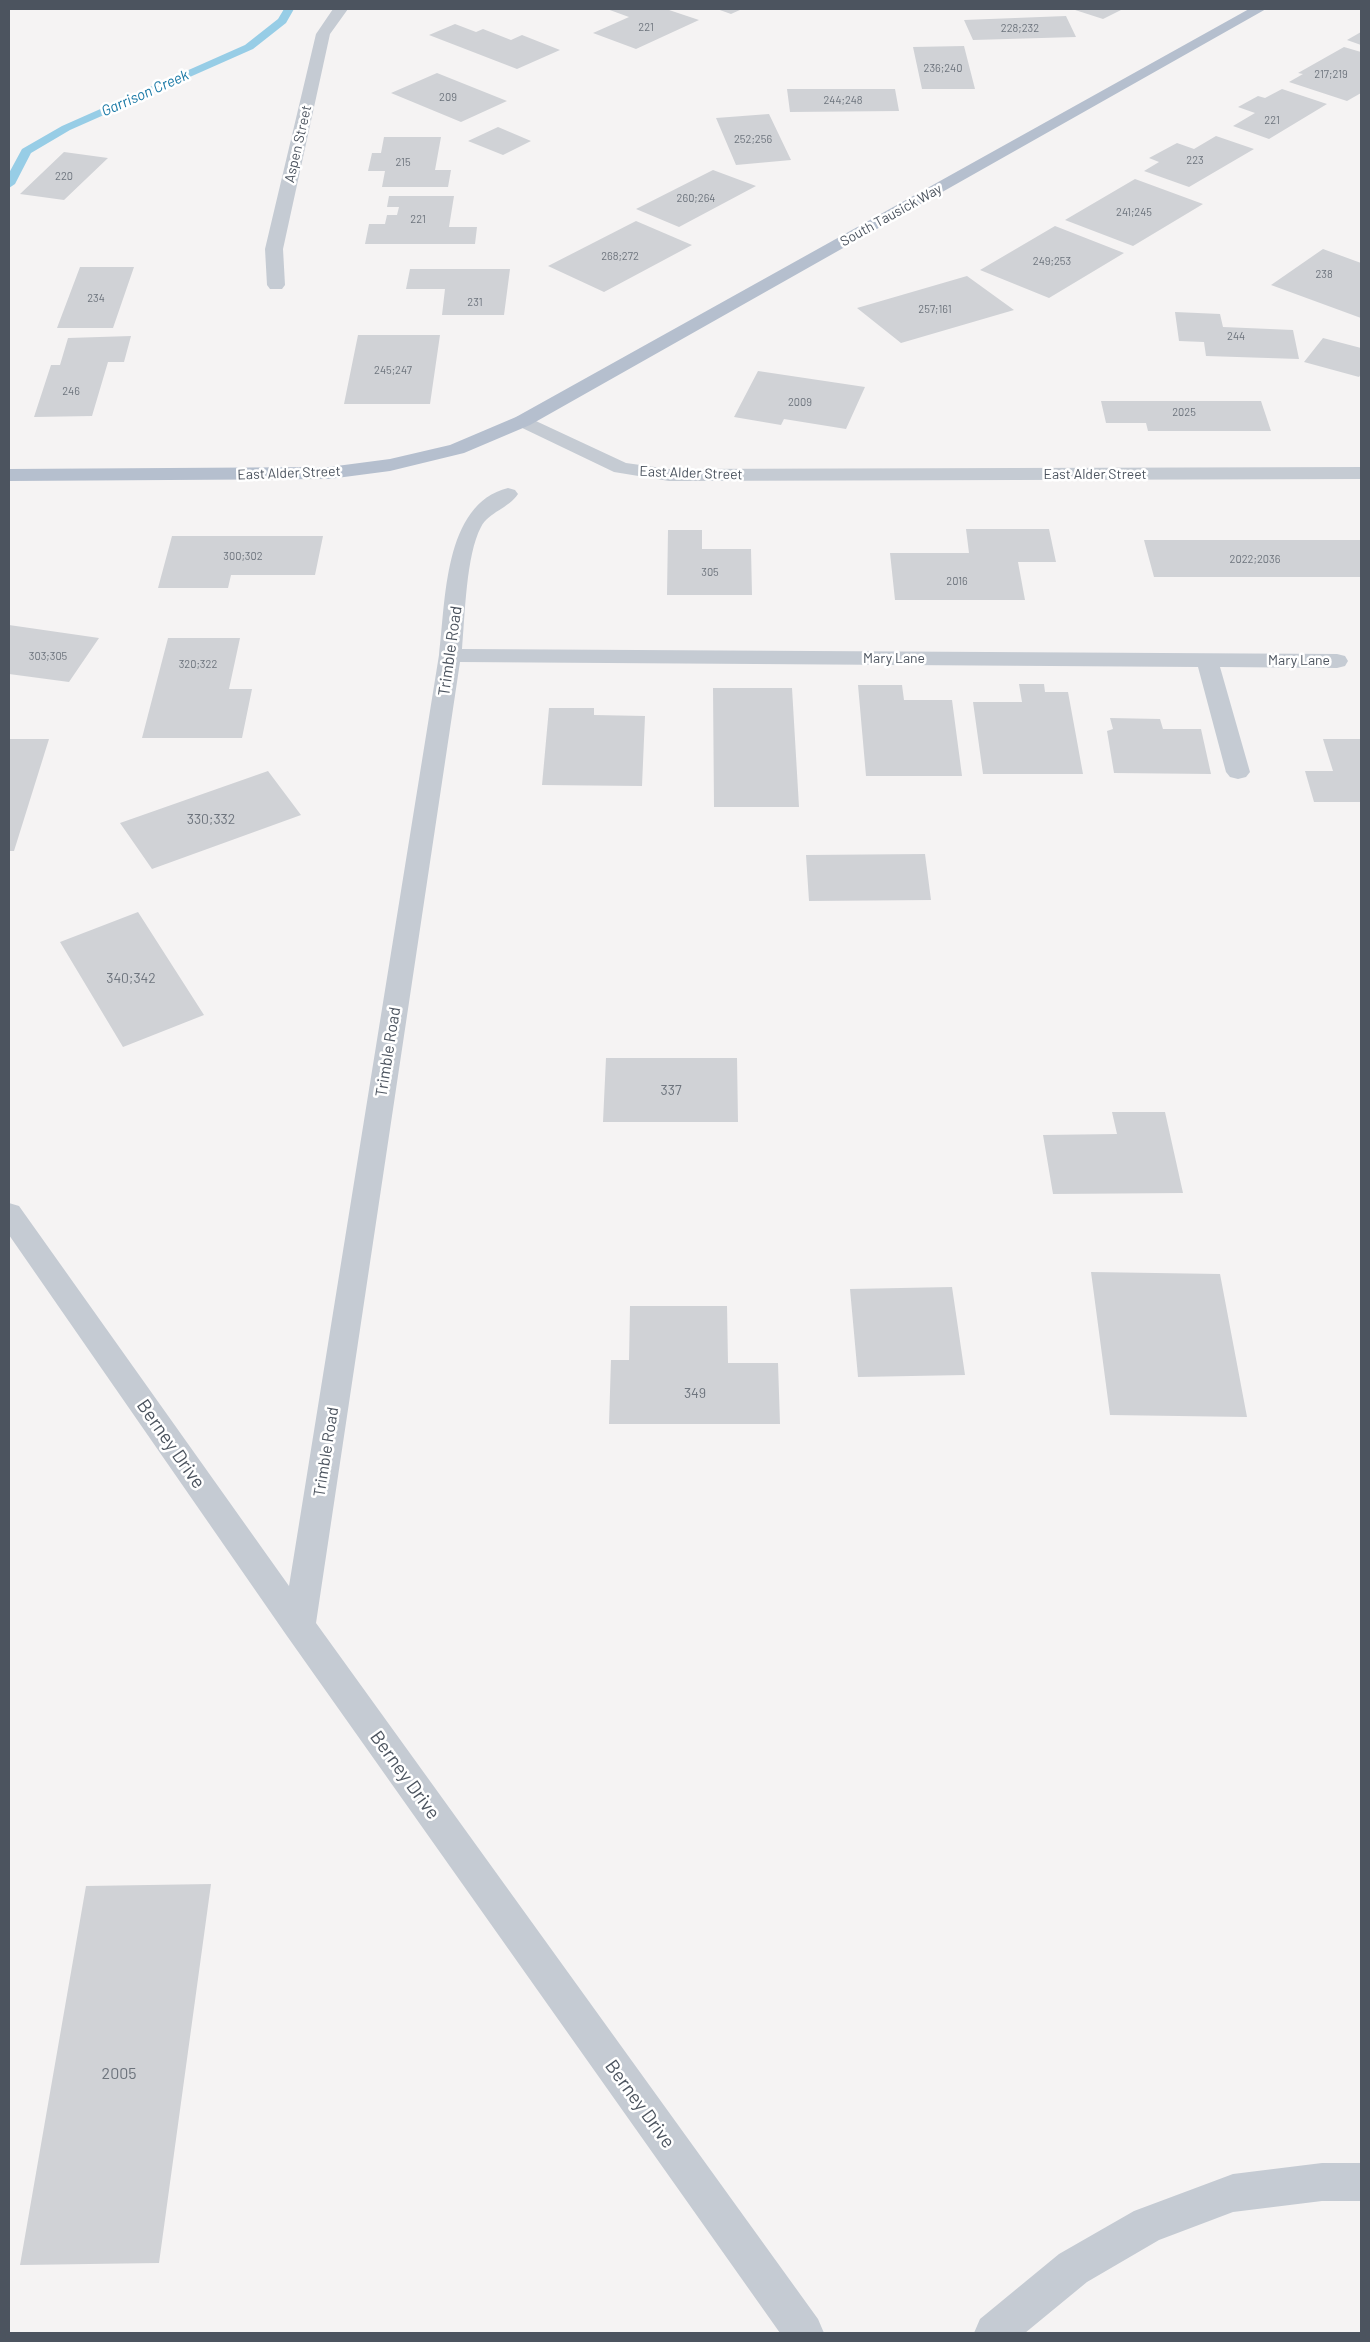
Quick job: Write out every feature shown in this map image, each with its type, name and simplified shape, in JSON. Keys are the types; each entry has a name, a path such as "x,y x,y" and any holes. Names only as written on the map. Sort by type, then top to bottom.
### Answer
{"main road":[{"name":"South Tausick Way","path":"523,422 1259,9"},
{"name":"East Alder Street","path":"9,475 260,475 329,473 390,465 457,449 523,422"}],"street":[{"name":"Aspen Street","path":"276,285 274,249 323,34 334,16 341,9"},
{"name":"East Alder Street","path":"523,422 622,468 669,475 1361,473"},
{"name":"Trimble Road","path":"298,1626 450,655 464,552 470,528 481,514 508,494"},
{"name":"Mary Lane","path":"450,655 1337,661"},
{"path":"1207,660 1238,772"},
{"name":"Berney Drive","path":"9,1214 298,1626 804,2333"},
{"path":"994,2333 1073,2268 1148,2225 1233,2193 1322,2182 1361,2182"}],"building":[{"path":"607,9 666,9 699,20 636,49 593,33 629,17"},
{"path":"717,9 742,9 731,14"},
{"path":"1072,9 1123,9 1103,19"},
{"path":"1066,16 1076,37 973,40 964,20"},
{"path":"455,24 476,32 483,29 511,40 522,35 560,50 517,69 429,35"},
{"path":"1361,32 1361,45 1347,40"},
{"path":"964,46 975,89 922,89 913,47"},
{"path":"1344,47 1361,52 1361,93 1347,101 1289,82 1303,74 1298,73"},
{"path":"437,73 507,101 461,122 391,93"},
{"path":"787,89 895,89 899,111 790,112"},
{"path":"1282,89 1327,104 1269,139 1233,126 1255,113 1238,107 1258,96 1265,98"},
{"path":"769,114 791,160 736,165 716,118"},
{"path":"498,127 531,141 503,155 468,141"},
{"path":"1216,136 1254,149 1189,187 1144,171 1159,162 1149,158 1177,143 1194,149"},
{"path":"384,137 441,137 435,170 451,170 448,187 382,187 385,171 368,171 372,153 381,153"},
{"path":"64,152 108,158 64,200 20,194"},
{"path":"713,170 756,186 679,227 636,209"},
{"path":"1135,179 1203,204 1133,246 1065,220"},
{"path":"389,196 454,196 449,227 477,227 475,244 365,244 369,224 385,224 387,215 397,215 399,207 387,207"},
{"path":"636,221 692,245 604,292 548,266"},
{"path":"1055,226 1124,253 1049,298 980,270"},
{"path":"1323,249 1361,263 1361,318 1271,285"},
{"path":"80,267 134,267 113,328 57,328"},
{"path":"410,269 510,269 504,315 442,315 445,289 406,289"},
{"path":"967,276 1014,310 901,343 857,308"},
{"path":"1175,312 1220,314 1223,327 1293,330 1299,359 1206,356 1204,342 1179,341"},
{"path":"358,335 440,335 430,404 344,404"},
{"path":"131,336 124,362 108,362 92,416 34,417 51,365 60,365 68,338"},
{"path":"1323,338 1361,348 1361,374 1359,377 1304,362"},
{"path":"758,371 865,387 846,429 784,419 781,425 734,417"},
{"path":"1101,401 1261,401 1271,431 1148,431 1146,423 1106,423"},
{"path":"966,529 1049,529 1056,562 1018,562 1025,600 895,600 890,553 969,553"},
{"path":"668,530 702,530 702,549 751,549 752,595 667,595"},
{"path":"172,536 323,536 315,575 231,575 228,588 158,588"},
{"path":"1144,540 1361,540 1361,577 1154,577"},
{"path":"9,625 99,638 69,682 9,674"},
{"path":"168,638 240,638 229,689 252,689 242,738 142,738"},
{"path":"1019,684 1044,684 1045,692 1068,692 1083,774 983,774 973,702 1022,702"},
{"path":"858,685 902,685 904,700 952,700 962,776 866,776"},
{"path":"713,688 792,688 799,807 714,807"},
{"path":"549,708 594,708 594,715 645,716 642,786 542,785"},
{"path":"1110,718 1160,719 1163,729 1201,729 1211,774 1114,773 1107,731 1113,729"},
{"path":"9,739 49,739 14,851 9,851"},
{"path":"1323,739 1361,739 1361,802 1314,802 1305,771 1333,771"},
{"path":"268,771 301,815 152,869 120,823"},
{"path":"925,854 931,900 809,901 806,855"},
{"path":"138,912 204,1015 123,1047 60,942"},
{"path":"606,1058 737,1058 738,1122 603,1122"},
{"path":"1112,1112 1165,1112 1183,1193 1053,1194 1043,1135 1117,1134"},
{"path":"1091,1272 1220,1274 1247,1417 1110,1415"},
{"path":"952,1287 965,1375 858,1377 850,1289"},
{"path":"630,1306 727,1306 728,1363 778,1363 780,1424 609,1424 611,1360 629,1360"},
{"path":"211,1884 159,2263 20,2265 86,1886"}],"waterway":[{"name":"Garrison Creek","path":"9,184 26,151 66,128 249,47 282,21 289,9"}]}
